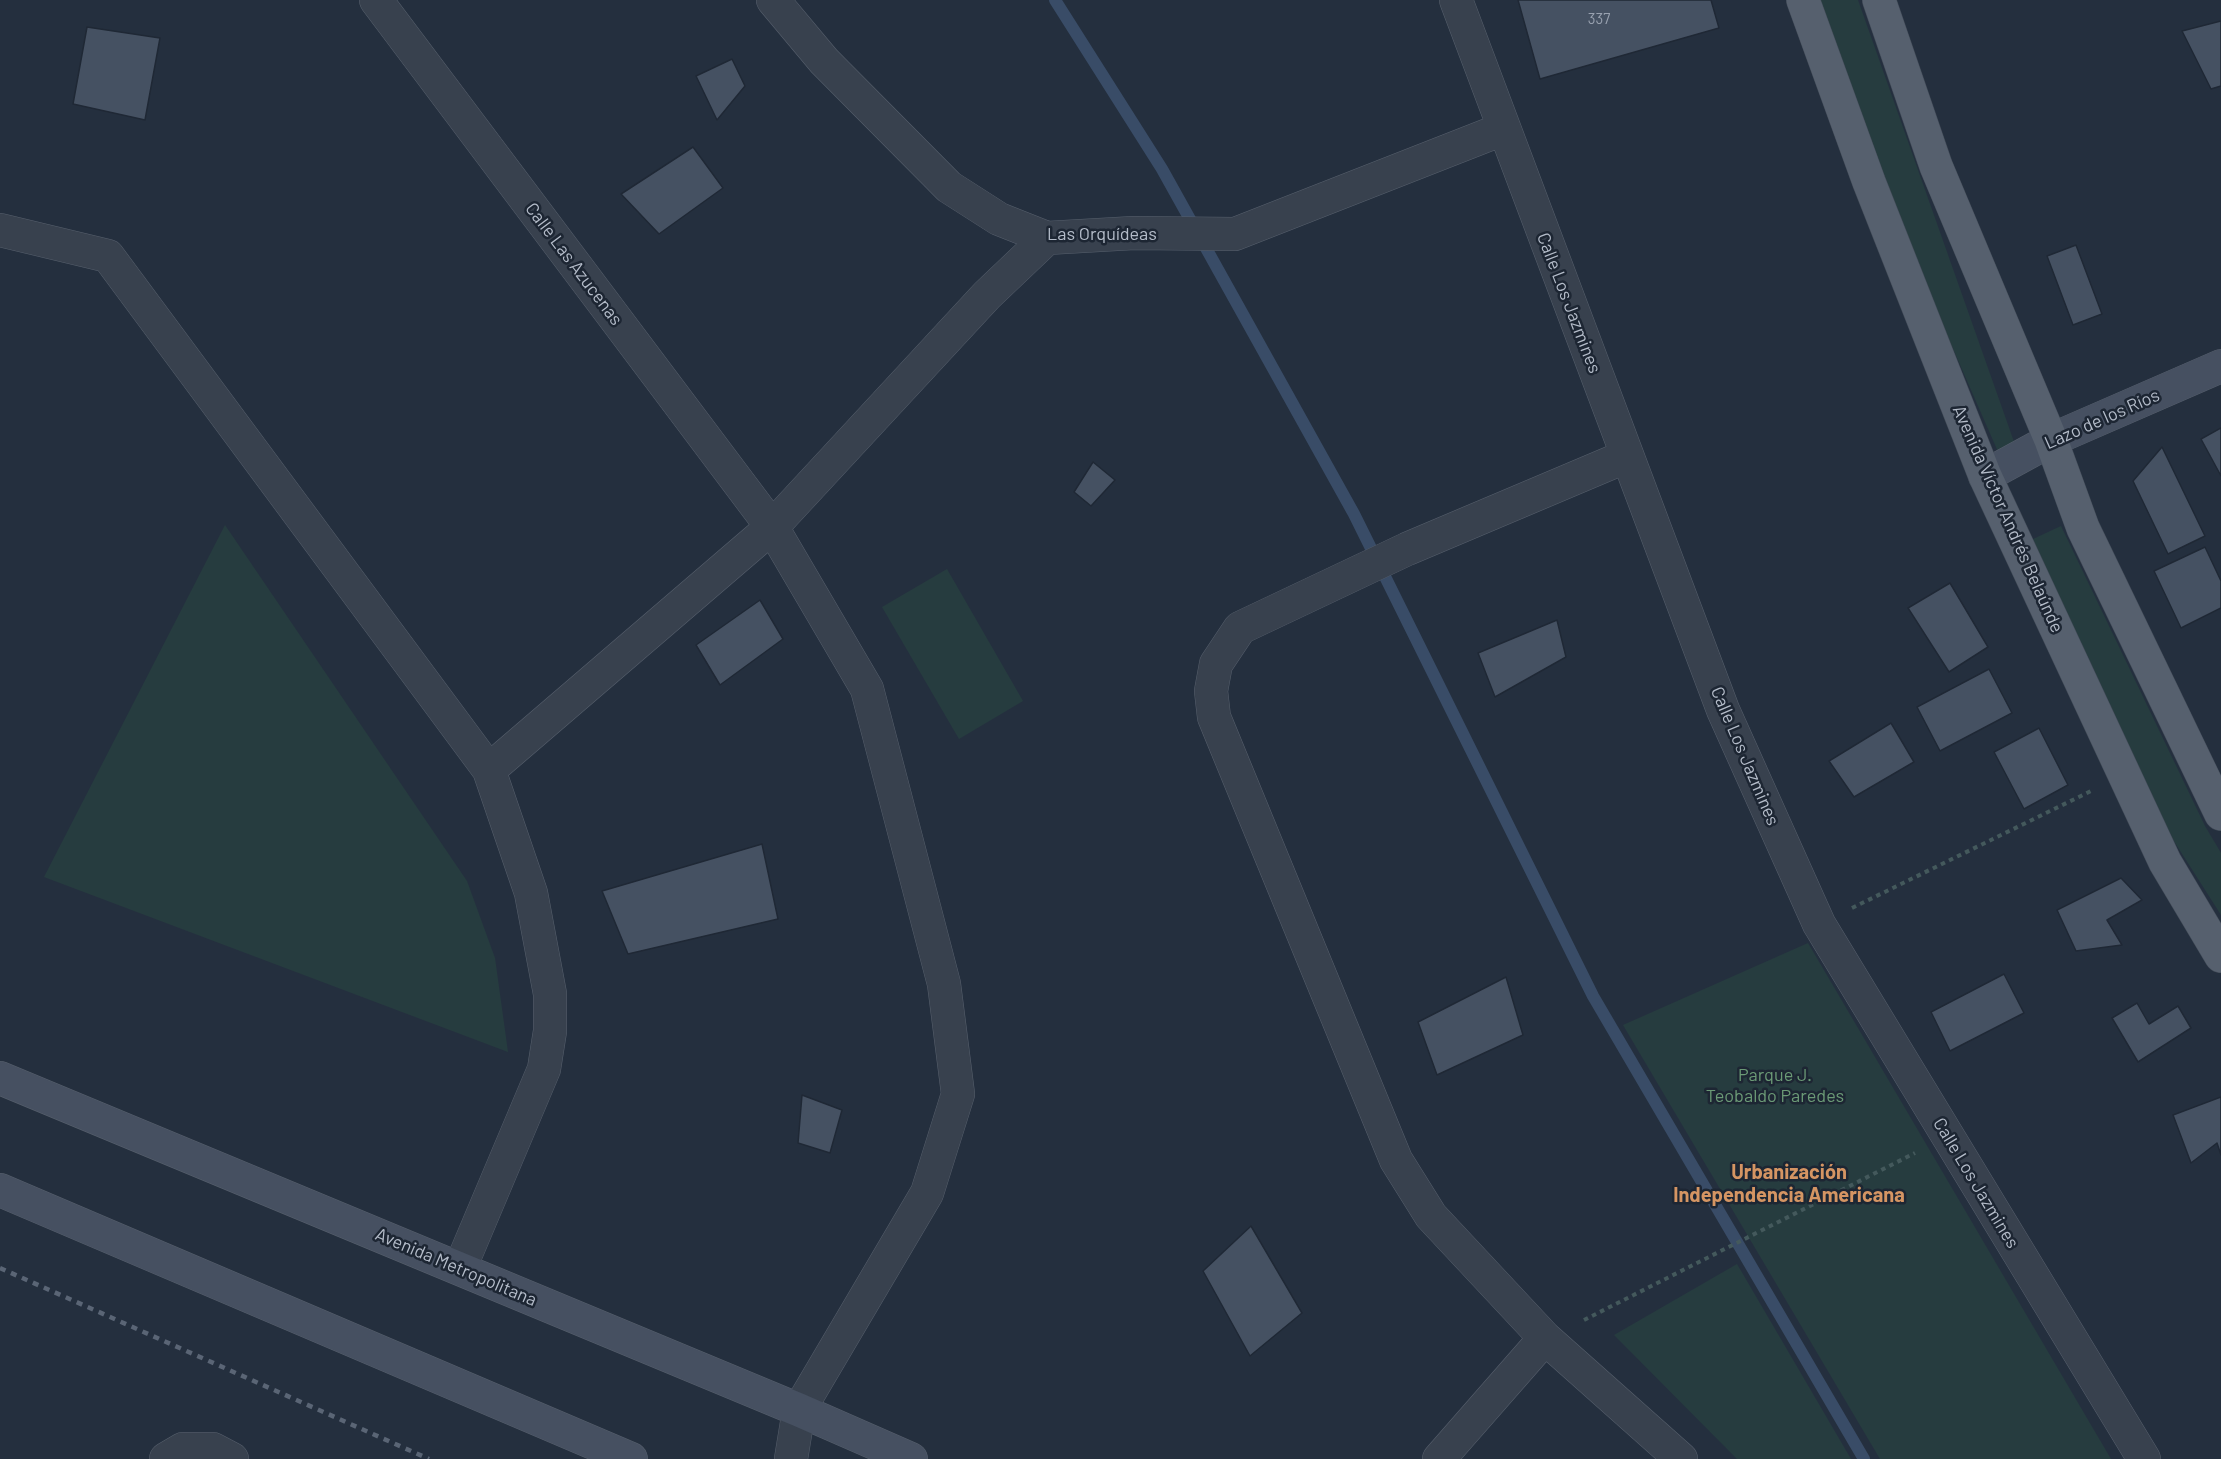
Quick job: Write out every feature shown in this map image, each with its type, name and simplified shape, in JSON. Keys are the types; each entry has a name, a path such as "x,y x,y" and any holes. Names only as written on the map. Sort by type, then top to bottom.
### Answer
{"main road":[{"name":"Avenida Víctor Andrés Belaúnde","path":"1803,0 1869,182 1985,476 2165,862 2221,956"},
{"path":"1879,0 1936,166 2052,440 2083,528 2221,814"},
{"name":"Lazo de los Ríos","path":"1985,476 2052,440 2221,366"},
{"name":"Avenida Metropolitana","path":"0,1078 460,1268 911,1459"},
{"path":"0,1190 631,1459"}],"street":[{"name":"Calle Las Azucenas","path":"376,0 772,527 867,689 944,984 958,1094 927,1193 799,1410"},
{"name":"Las Orquídeas","path":"773,0 824,61 949,187 999,219 1047,238 1134,233 1235,234 1503,129"},
{"name":"Calle Los Jazmines","path":"1456,0 1723,710 1819,924 2144,1459"},
{"path":"0,230 108,256 489,770 531,893 550,994 550,1031 544,1069 460,1268"},
{"path":"489,770 772,527 987,295 1047,238"},
{"path":"1627,456 1346,576 1240,628 1216,664 1211,692 1214,717 1396,1160 1431,1216 1545,1338 1681,1459"},
{"path":"1439,1459 1545,1338"},
{"path":"791,1459 799,1410"},
{"path":"166,1459 183,1449 213,1449 232,1459"}],"path":[{"path":"1819,924 2125,774"},
{"path":"1545,1338 1948,1136"}],"green space":[{"path":"1808,0 1858,0 2018,453 1999,454 1829,65"},
{"path":"225,525 467,881 495,958 508,1052 44,877"},
{"path":"2061,526 2205,826 2221,853 2221,915 2172,838 2031,540"},
{"path":"947,569 1023,701 959,739 882,607"},
{"name":"Parque J. Teobaldo Paredes","path":"1808,943 2111,1459 1880,1459 1623,1025"},
{"path":"1737,1264 1851,1459 1737,1459 1614,1335"}],"building":[{"path":"1518,0 1711,0 1719,28 1540,79"},
{"path":"2221,21 2221,86 2211,89 2182,31"},
{"path":"87,27 160,38 145,120 73,104"},
{"path":"732,59 745,86 717,120 696,76"},
{"path":"693,147 723,188 659,234 621,194"},
{"path":"2076,245 2102,314 2073,325 2047,256"},
{"path":"2221,428 2221,476 2201,439"},
{"path":"2162,447 2205,536 2168,554 2133,481"},
{"path":"1093,462 1115,480 1091,506 1074,492"},
{"path":"2205,547 2221,581 2221,608 2181,628 2154,571"},
{"path":"1950,583 1988,647 1949,672 1908,608"},
{"path":"760,600 783,639 720,685 696,645"},
{"path":"1557,620 1566,657 1495,697 1478,653"},
{"path":"1989,669 2012,713 1940,751 1917,707"},
{"path":"1891,723 1914,762 1854,797 1829,761"},
{"path":"2039,728 2068,785 2024,809 1994,752"},
{"path":"762,844 778,919 628,954 602,891"},
{"path":"2121,878 2142,900 2107,920 2122,945 2076,951 2057,910"},
{"path":"2004,974 2024,1013 1950,1051 1931,1012"},
{"path":"1506,977 1523,1035 1437,1075 1418,1022"},
{"path":"2137,1003 2149,1024 2178,1006 2191,1028 2138,1062 2112,1018"},
{"path":"802,1095 842,1110 830,1153 798,1143"},
{"path":"2221,1097 2221,1155 2217,1143 2191,1163 2173,1115"},
{"path":"1251,1226 1302,1313 1250,1356 1203,1271"}],"waterway":[{"path":"1055,0 1162,169 1354,514 1593,996 1864,1459"}],"railway":[{"path":"0,1268 429,1459"}],"district":[{"name":"Urbanización Independencia Americana","path":"1789,1184"}]}
